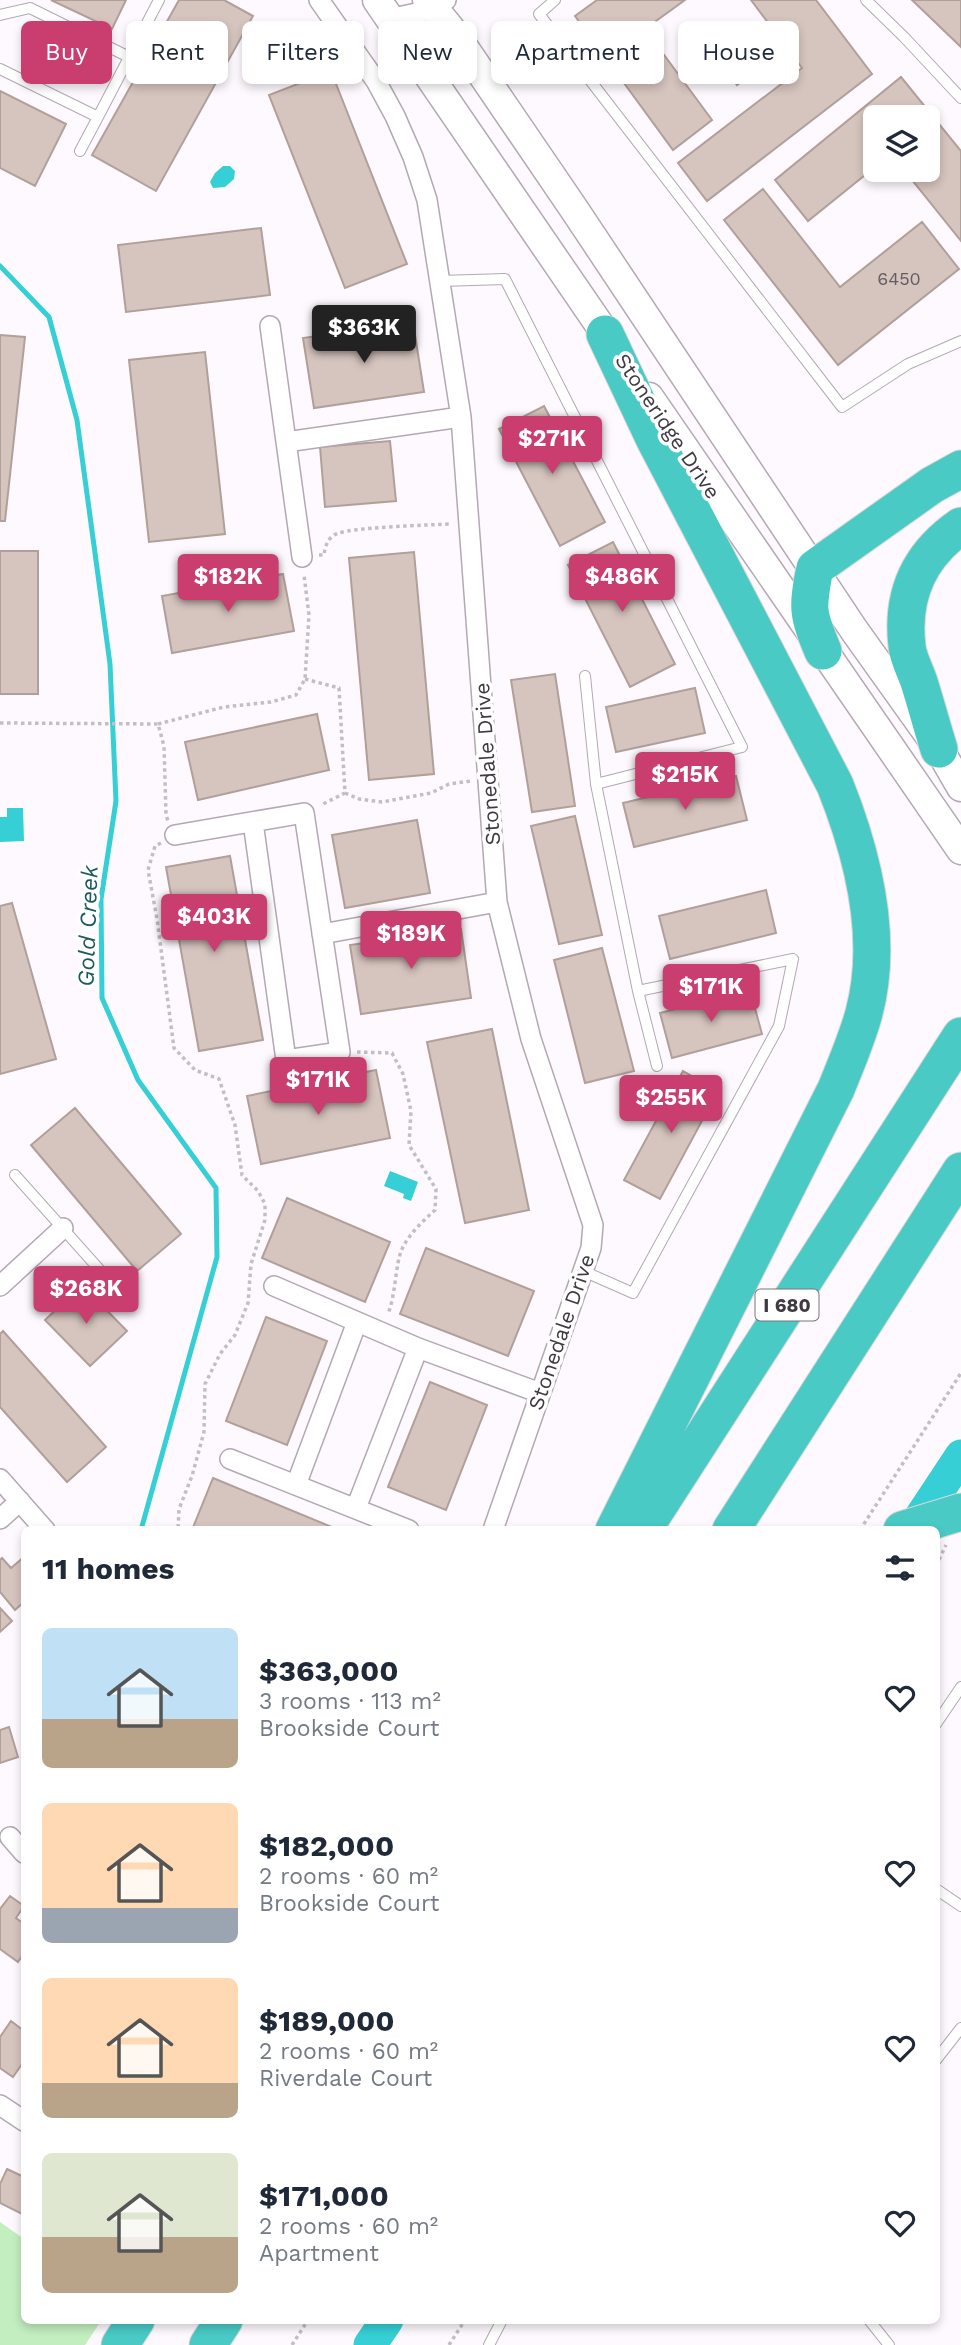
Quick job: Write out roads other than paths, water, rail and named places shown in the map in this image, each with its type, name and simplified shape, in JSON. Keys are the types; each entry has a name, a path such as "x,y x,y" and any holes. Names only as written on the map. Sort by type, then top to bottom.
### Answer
{"highway":[{"path":"605,334 655,440 835,785 853,829 864,874 870,921 870,966 865,1011 836,1089 616,1526"},
{"path":"823,651 809,618 808,599 815,568 932,485 961,469"},
{"path":"939,749 907,649 905,617 911,587 925,559 942,539 961,526"},
{"name":"I 680","path":"646,1526 961,1036"},
{"path":"734,1526 961,1171"},
{"path":"915,1526 961,1512"},
{"path":"120,2345 133,2324"},
{"path":"208,2345 221,2324"}],"main road":[{"name":"Stoneridge Drive","path":"436,3 854,630 939,749 961,787"},
{"name":"Stoneridge Drive","path":"389,6 605,334 961,850"}],"street":[{"name":"Stonedale Drive","path":"319,0 376,81 399,126 427,200 461,417 497,902 531,1040 593,1225 591,1248 494,1526"},
{"path":"389,6 436,3"},
{"path":"270,326 302,557"},
{"path":"286,442 461,417"},
{"path":"175,835 304,813 340,1052 286,1060 253,822"},
{"path":"322,934 497,902"},
{"path":"0,1286 62,1228"},
{"path":"274,1286 418,1348 540,1393"},
{"path":"296,1485 357,1322"},
{"path":"356,1508 418,1348"},
{"path":"230,1458 399,1526"},
{"path":"0,1479 42,1526"},
{"path":"0,1519 20,1501"},
{"path":"10,1837 21,1850"},
{"path":"0,2105 21,2119"}],"lane":[{"path":"148,21 159,0"},
{"path":"555,0 539,14 842,407 908,364 961,341"},
{"path":"866,0 961,98"},
{"path":"0,16 30,8 126,56"},
{"path":"80,151 126,63"},
{"path":"0,69 97,117"},
{"path":"440,281 505,279 742,747 596,784"},
{"path":"585,676 596,784 638,991 657,1066"},
{"path":"583,1271 633,1293 779,1026 793,959 638,991"},
{"path":"15,1175 107,1278"},
{"path":"940,1718 961,1687"},
{"path":"940,1892 961,1906"},
{"path":"940,2055 961,2028"},
{"path":"489,2345 500,2324"},
{"path":"872,2324 889,2345"}],"water":[{"path":"223,166 230,166 235,171 234,179 225,187 213,188 210,182"},
{"path":"7,808 23,808 24,841 0,842 0,817 7,817"},
{"path":"390,1171 418,1182 411,1201 403,1198 404,1194 384,1186"}],"waterway":[{"name":"Gold Creek","path":"0,266 49,317 77,420 110,664 116,801 101,899 102,998 138,1080 216,1188 217,1257 142,1526"},
{"path":"915,1526 961,1456"},
{"path":"370,2345 384,2324"}]}
